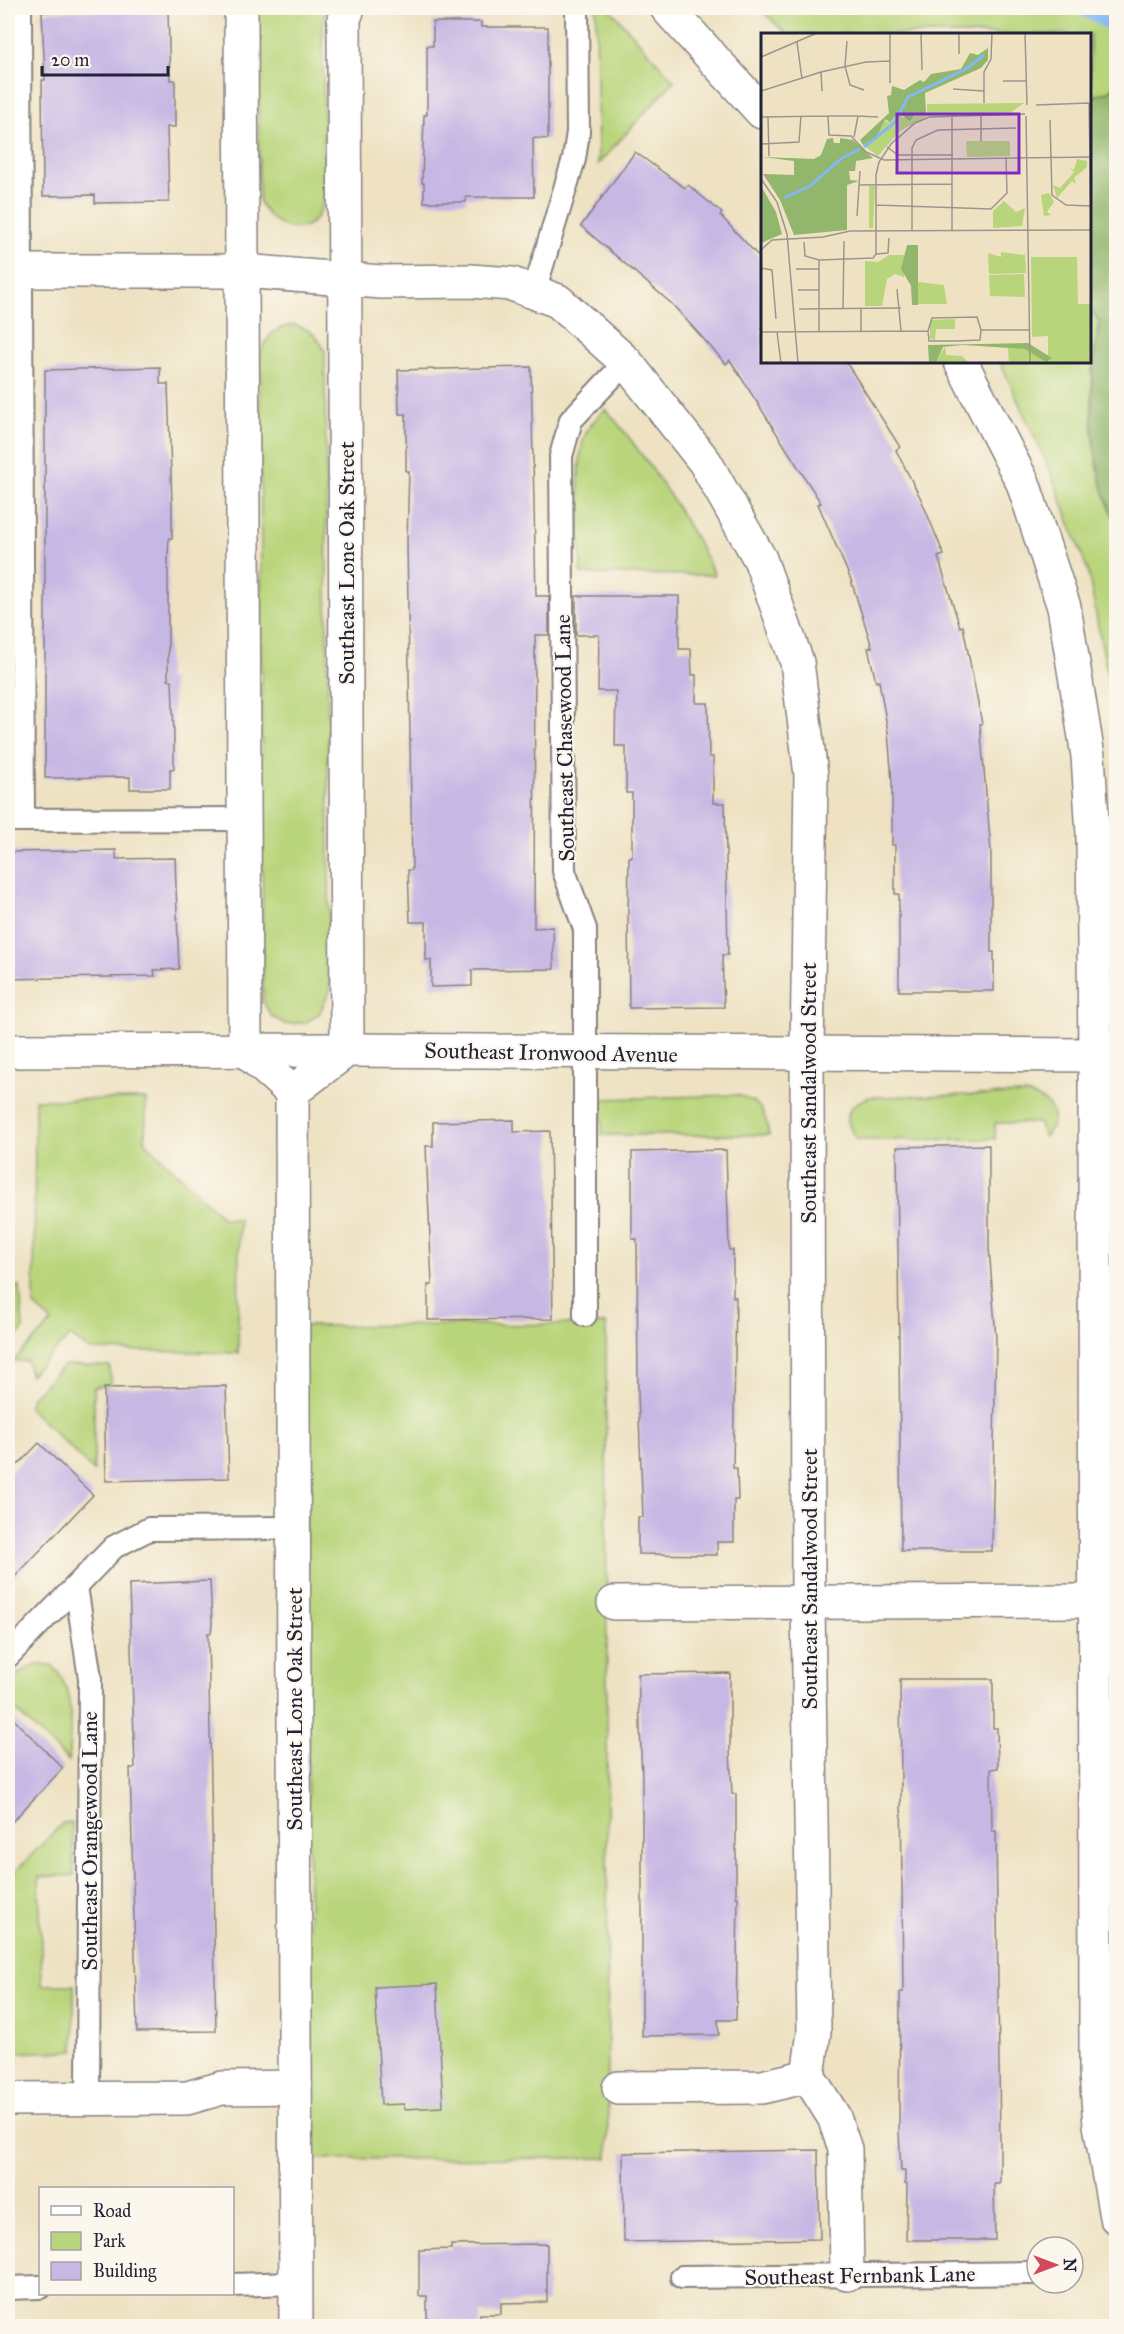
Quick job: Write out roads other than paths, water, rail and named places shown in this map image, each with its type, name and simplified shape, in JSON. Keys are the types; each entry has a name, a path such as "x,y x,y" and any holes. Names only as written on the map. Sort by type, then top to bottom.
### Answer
{"street":[{"path":"241,8 245,1050 292,1092 347,1050"},
{"name":"Southeast Lone Oak Street","path":"347,1050 344,19 348,8"},
{"path":"668,8 761,111"},
{"name":"Southeast Sandalwood Street","path":"14,271 243,271 381,282 470,281 512,284 558,301 626,362 705,462 760,559 797,662 811,775 807,1055 808,1603 814,2032 808,2076"},
{"path":"962,363 1023,483 1064,607 1088,756 1093,834 1095,1055 1096,2074 1100,2125 1116,2217"},
{"name":"Southeast Ironwood Avenue","path":"8,1051 347,1050 807,1055 1095,1055"},
{"name":"Southeast Lone Oak Street","path":"292,1092 296,2326"},
{"path":"614,1603 1097,1601"},
{"path":"619,2088 762,2087 808,2076 834,2117 845,2149 847,2274"},
{"path":"8,2099 186,2098 222,2088 294,2087"}],"lane":[{"path":"20,8 14,271 15,820 244,819"},
{"path":"534,292 574,159 577,8"},
{"name":"Southeast Chasewood Lane","path":"585,1315 585,929 564,871 561,456 572,420 626,362"},
{"path":"8,1656 114,1547 149,1529 294,1528"},
{"name":"Southeast Orangewood Lane","path":"76,1586 90,1678 88,2098"},
{"name":"Southeast Fernbank Lane","path":"682,2277 1025,2273"},
{"path":"234,2284 295,2283"},
{"path":"8,2288 39,2288"}],"waterway":[{"path":"1080,8 1116,28"}]}
